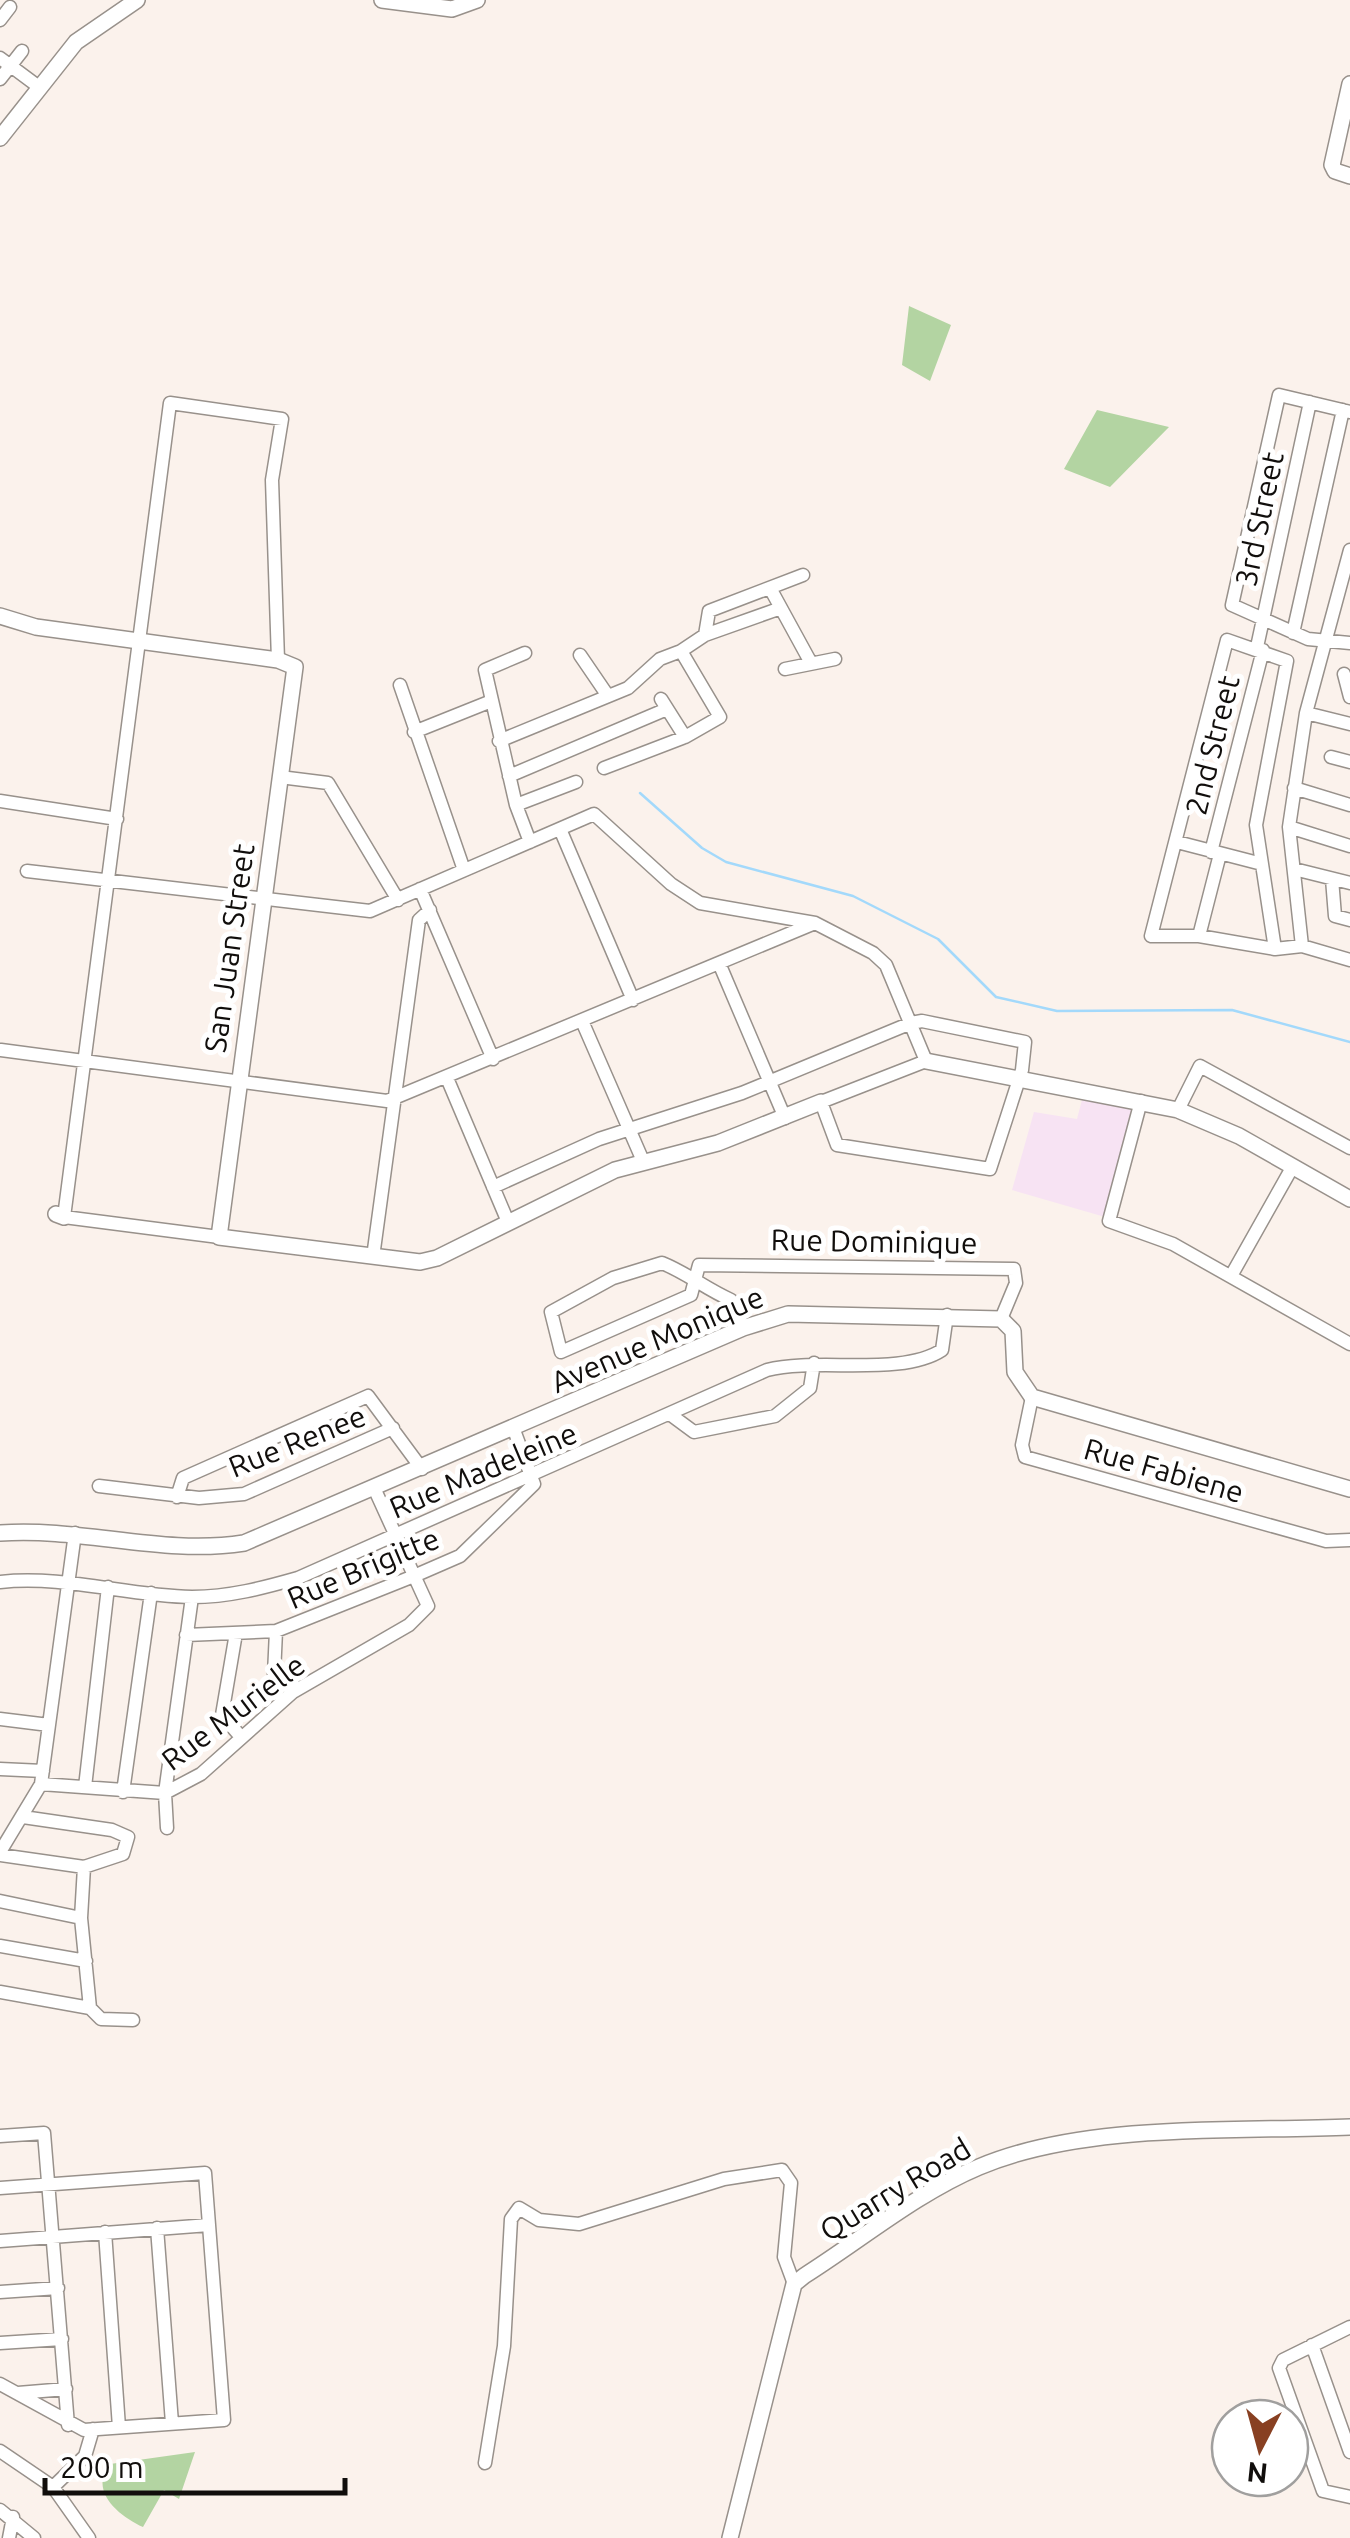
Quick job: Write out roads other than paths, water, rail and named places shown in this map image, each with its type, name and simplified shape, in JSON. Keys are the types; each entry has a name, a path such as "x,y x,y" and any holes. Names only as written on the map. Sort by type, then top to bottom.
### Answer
{"street":[{"path":"0,138 76,42 136,0"},
{"path":"382,0 452,8 477,0"},
{"path":"0,20 10,7"},
{"path":"0,79 5,61 22,51"},
{"path":"5,61 39,87"},
{"path":"1350,84 1332,165 1335,171 1350,176"},
{"path":"1293,632 1347,411 1279,394 1232,605 1263,620 1293,632 1326,644 1350,643"},
{"name":"3rd Street","path":"1260,648 1310,402"},
{"path":"0,618 54,629 140,641 278,660 272,480 282,419 170,403 140,641 84,1062 60,1216 420,1262 437,1258 643,1161 718,1143 926,1061 1178,1110 1239,1136 1350,1199"},
{"path":"1302,946 1288,828 1306,712 1326,644 1344,610 1350,550"},
{"path":"705,635 709,611 803,575"},
{"path":"770,588 811,664"},
{"path":"499,741 628,688 660,659 705,635 782,608"},
{"path":"1276,949 1256,825 1287,662 1260,648 1227,640 1150,936 1199,936 1276,949 1302,946 1350,960"},
{"name":"2nd Street","path":"1199,936 1260,648"},
{"path":"604,768 685,737 720,718 680,651"},
{"path":"525,653 487,667 489,702 516,806 530,842"},
{"path":"580,655 608,696"},
{"path":"784,668 835,659"},
{"name":"San Juan Street","path":"219,1237 295,667 278,660"},
{"path":"1344,674 1350,697"},
{"path":"400,686 464,870"},
{"path":"414,732 489,702"},
{"path":"509,776 664,704 685,737"},
{"path":"1306,712 1350,724"},
{"path":"1331,756 1350,762"},
{"path":"280,777 328,783 398,900"},
{"path":"516,806 576,782"},
{"path":"1294,788 1350,804"},
{"path":"0,800 116,819"},
{"path":"27,871 370,911 594,814 671,884 700,903 815,923 886,965 926,1061"},
{"path":"1288,828 1350,846"},
{"path":"560,829 633,1000"},
{"path":"1177,842 1262,864"},
{"path":"1294,870 1350,884"},
{"path":"1332,879 1334,916 1350,920"},
{"path":"420,889 493,1058"},
{"path":"373,1256 419,920 430,910"},
{"path":"1,1050 394,1100 815,923"},
{"path":"719,964 785,1118"},
{"path":"582,1021 643,1161"},
{"path":"493,1187 630,1129 770,1082 911,1023 922,1021 1025,1042 1019,1078 990,1169 837,1145 821,1102"},
{"path":"1178,1110 1200,1066 1350,1148"},
{"path":"447,1078 508,1222"},
{"path":"1141,1101 1109,1221 1140,1228 1350,1344"},
{"path":"1231,1276 1293,1166"},
{"path":"694,1284 691,1295 562,1352 551,1312 614,1278 662,1263 684,1272 694,1284 731,1300 743,1328"},
{"name":"Rue Dominique","path":"694,1284 699,1265 1014,1269 1016,1283 1001,1319"},
{"name":"Avenue Monique","path":"0,1533 75,1533 222,1547 270,1534 743,1328 788,1314 1001,1319"},
{"name":"Rue Madeleine","path":"0,1582 68,1582 192,1597 245,1593 298,1578 767,1370 814,1363 888,1363 934,1355 942,1350 947,1315"},
{"path":"1001,1319 1013,1331 1015,1372 1032,1397 1350,1489"},
{"path":"671,1415 694,1432 766,1420 810,1388 814,1363"},
{"path":"177,1496 183,1478 368,1396 422,1468"},
{"name":"Rue Fabiene","path":"1032,1397 1022,1445 1025,1458 1326,1541 1350,1540"},
{"name":"Rue Renee","path":"100,1486 177,1496 244,1494 393,1428"},
{"path":"514,1430 534,1475"},
{"name":"Rue Brigitte","path":"186,1635 276,1631 460,1556 530,1490 534,1475"},
{"name":"Rue Murielle","path":"0,1769 85,1787 165,1793 201,1774 293,1692 418,1616 428,1606 375,1490"},
{"path":"23,1817 112,1830 128,1837 123,1854 84,1866 0,1853 42,1778 75,1533"},
{"path":"85,1787 108,1587"},
{"path":"124,1792 151,1592"},
{"path":"168,1828 165,1793 192,1597"},
{"path":"276,1631 274,1674 293,1692"},
{"path":"236,1634 222,1715 241,1737"},
{"path":"0,1719 49,1726"},
{"path":"84,1866 81,1918 90,2008"},
{"path":"0,1901 81,1918"},
{"path":"0,1946 86,1962"},
{"path":"0,1992 90,2008 101,2019 133,2020"},
{"name":"Quarry Road","path":"794,2284 980,2166 1133,2134 1350,2127"},
{"path":"0,2136 44,2132 68,2425"},
{"path":"486,2464 504,2346 511,2219 519,2208 539,2220 580,2224 724,2178 782,2170 792,2183 784,2256 794,2284 730,2538"},
{"path":"0,2188 205,2172 224,2420 93,2429 68,2425 0,2384"},
{"path":"0,2241 208,2225"},
{"path":"157,2228 172,2424"},
{"path":"105,2232 119,2428"},
{"path":"0,2292 58,2288"},
{"path":"1348,2333 1283,2360 1280,2375 1323,2491 1350,2498"},
{"path":"0,2344 62,2338"},
{"path":"1312,2345 1350,2452"},
{"path":"15,2393 66,2389"},
{"path":"54,2487 85,2456 93,2429"},
{"path":"0,2451 54,2487 89,2538"},
{"path":"0,2510 34,2538"},
{"path":"10,2538 13,2518"}],"waterway":[{"path":"640,793 702,848 726,862 853,896 938,939 996,997 1057,1011 1232,1010 1350,1042"}]}
